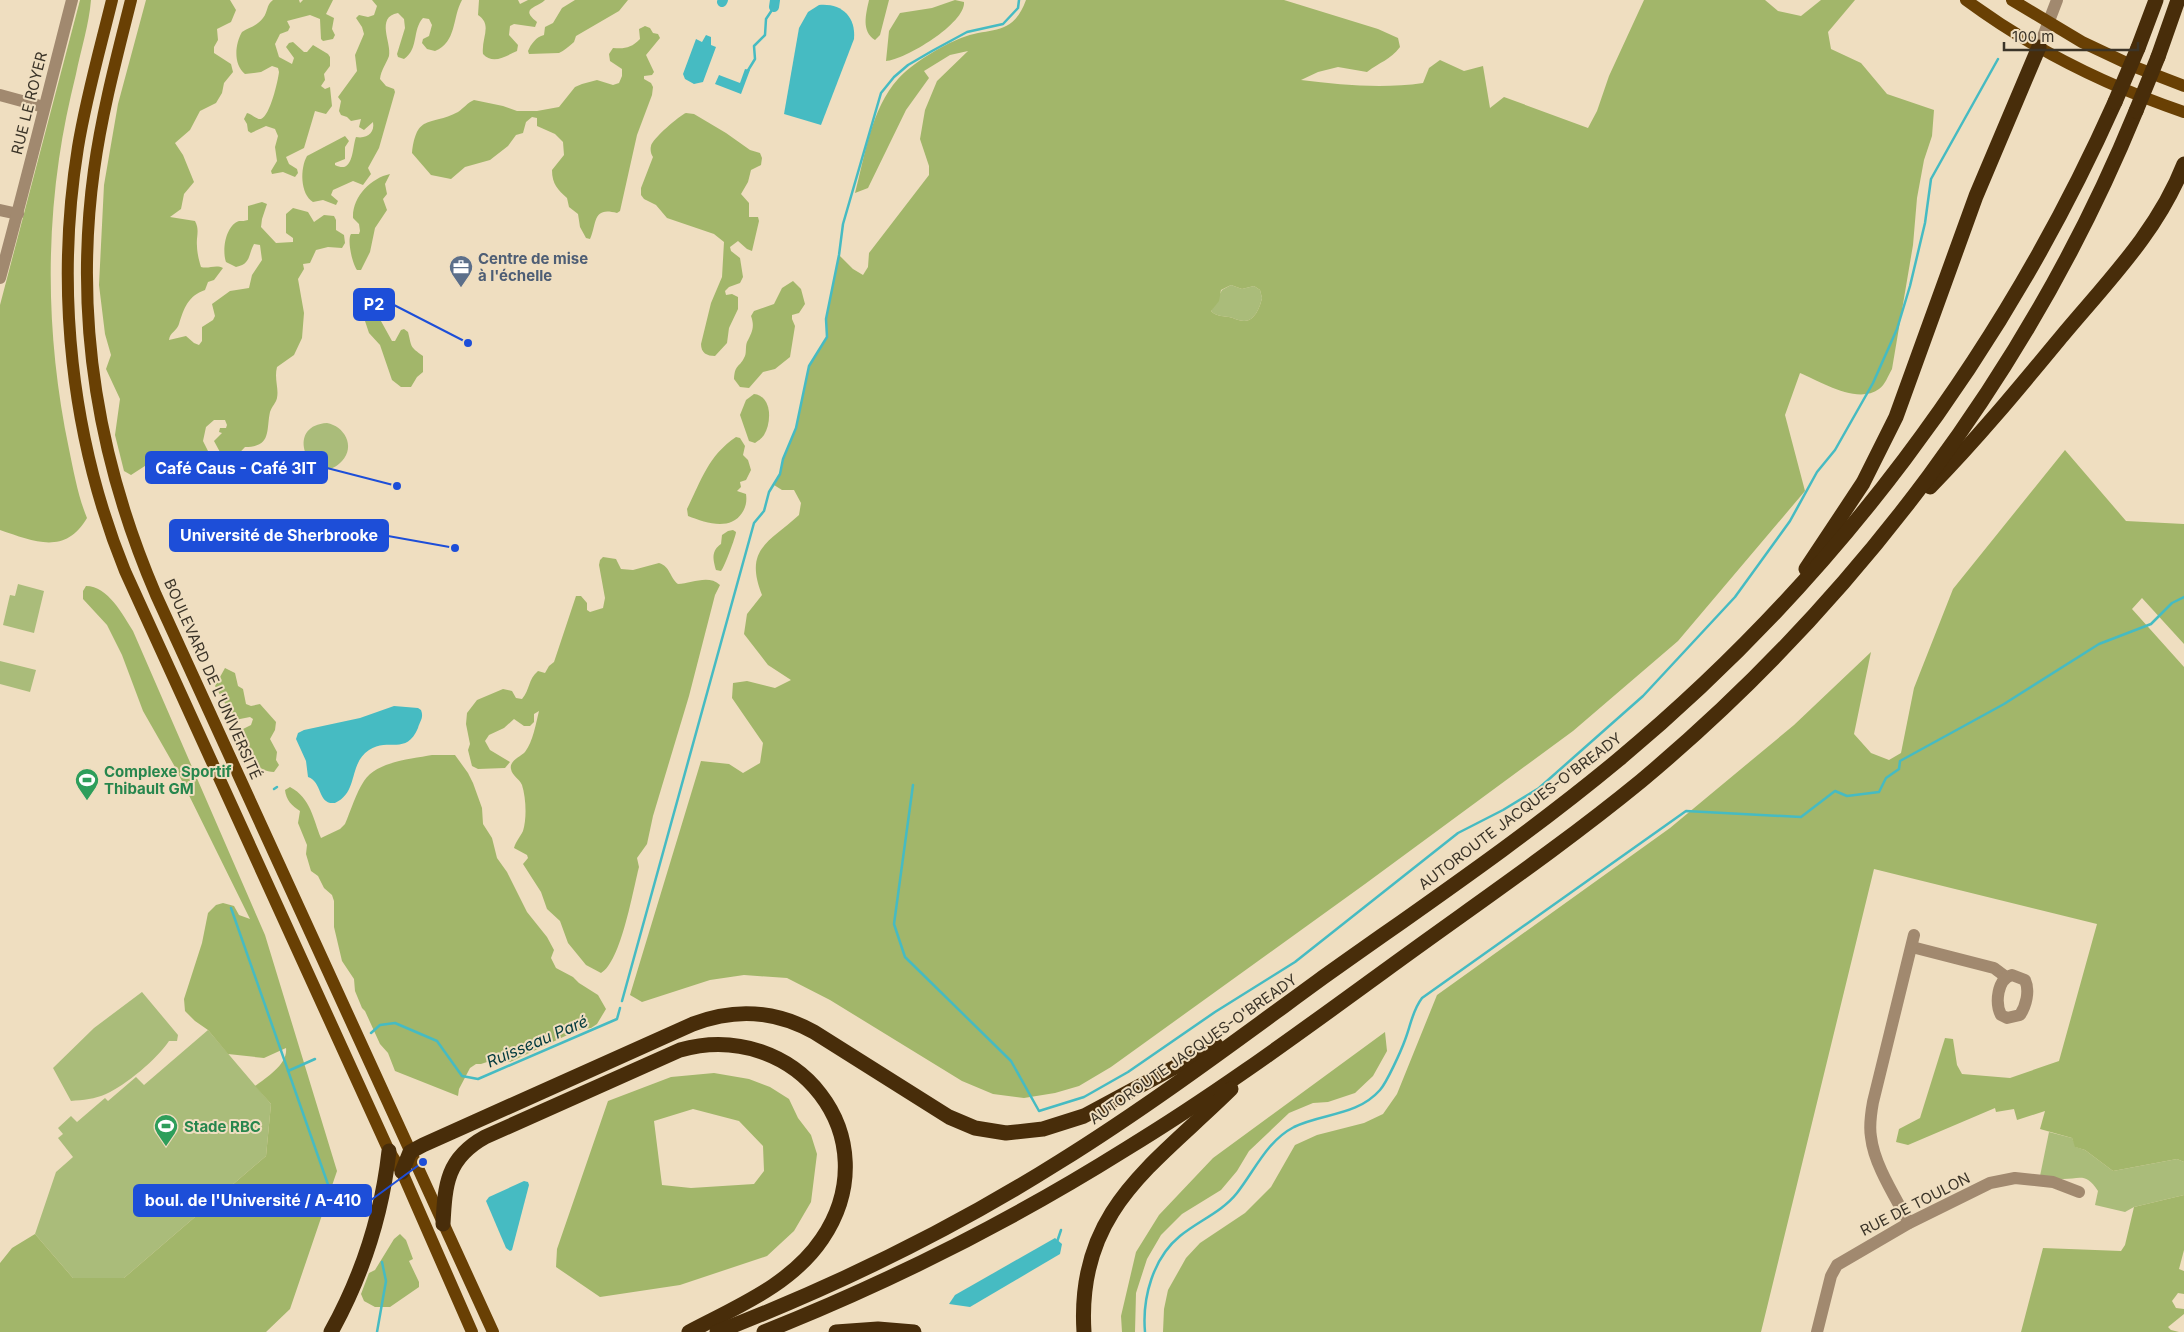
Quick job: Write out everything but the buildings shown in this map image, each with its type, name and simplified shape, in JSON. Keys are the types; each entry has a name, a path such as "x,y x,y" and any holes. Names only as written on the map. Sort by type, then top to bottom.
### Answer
{"highway":[{"name":"AUTOROUTE JACQUES-O'BREADY","path":"718,1332 802,1298 862,1270 996,1200 1126,1119 1528,830 1610,767 1700,688 1778,611 1871,505 1923,437 1970,368 2012,303 2051,235 2116,102 2156,0"},
{"path":"764,1332 897,1274 1012,1216 1132,1146 1261,1060 1562,842 1641,780 1705,724 1766,665 1829,599 1880,539 1956,437 1996,378 2031,320 2093,206 2136,111 2178,0"},
{"path":"1778,611 1852,501 1883,446 1905,394 1989,162 2039,47"},
{"path":"1880,539 1969,447 2130,256 2163,209 2184,164"},
{"path":"402,1172 410,1152 681,1029 730,1013 763,1013 796,1023 814,1032 949,1117 975,1128 1011,1133 1048,1128 1090,1112 1268,1018"},
{"path":"443,1224 446,1186 454,1165 468,1148 485,1137 680,1050 707,1045 727,1044 748,1047 769,1054 788,1064 809,1081 823,1097 834,1116 844,1158 844,1179 840,1201 832,1223 822,1239 797,1268 757,1296 689,1332"},
{"path":"1084,1332 1084,1300 1087,1270 1096,1240 1110,1214 1123,1195 1146,1169 1200,1120 1261,1060"},
{"path":"331,1332 353,1286 370,1242 383,1191 389,1151"},
{"path":"836,1332 870,1329 914,1332"}],"main road":[{"path":"112,0 82,122 73,180 68,238 68,289 72,356 78,401 91,466 108,526 124,571 389,1151 402,1172 472,1332"},
{"name":"BOULEVARD DE L'UNIVERSITÉ","path":"131,0 98,140 88,226 86,276 88,329 93,376 104,440 126,519 154,589 493,1332"},
{"path":"1966,0 2039,47 2103,79 2184,112"},
{"path":"2012,0 2065,34 2106,54 2184,86"}],"street":[{"name":"RUE LE ROYER","path":"0,278 4,249 18,214 72,0"},
{"path":"2039,47 2057,0"},
{"path":"0,95 44,107"},
{"path":"0,210 18,214"},
{"path":"1909,1223 1876,1158 1870,1136 1873,1102 1913,941 1994,968 2006,977"},
{"name":"RUE DE TOULON","path":"1817,1332 1831,1276 1837,1265 1909,1223 1990,1184 2015,1178 2053,1182 2080,1192"}],"green space":[{"path":"80,0 91,0 87,28 59,159 52,231 51,304 53,341 62,413 76,484 87,518 78,530 69,537 59,541 48,542 24,538 0,530 0,305"},
{"path":"146,0 230,0 236,10 231,22 217,29 218,40 214,47 214,53 231,64 233,72 224,83 222,93 216,103 200,111 190,130 175,143 183,155 194,182 184,194 181,209 170,217 195,221 198,230 197,251 201,267 218,266 223,268 214,280 208,282 205,290 194,296 188,303 178,326 169,340 186,336 199,345 202,341 202,327 213,320 215,316 212,304 230,291 249,288 252,275 262,260 260,245 254,244 247,261 241,266 236,267 226,262 224,252 230,228 239,221 248,220 248,206 262,202 267,204 261,227 276,243 293,242 293,238 286,233 286,214 293,208 308,212 314,222 324,215 334,216 336,230 344,235 345,243 342,248 328,247 316,250 310,263 303,264 304,269 298,279 304,313 302,338 294,355 277,367 277,398 270,412 264,441 254,446 245,447 227,466 221,465 221,454 214,441 222,433 219,432 220,428 226,428 227,425 225,420 214,420 206,427 203,441 209,453 203,462 176,468 163,457 155,468 148,464 131,475 124,471 115,435 120,399 106,369 111,355 105,334 99,285 104,185 118,104"},
{"path":"273,0 299,0 300,3 303,0 333,0 326,14 334,18 332,29 335,35 333,39 323,41 321,39 320,19 310,15 287,21 290,27 288,31 280,34 275,44 279,57 292,64 294,58 286,47 289,43 293,42 304,52 307,52 313,45 330,57 330,66 324,74 325,80 321,86 325,89 330,87 332,106 326,114 315,111 304,148 286,157 289,164 297,169 298,173 295,177 283,172 272,174 271,171 277,161 275,147 278,136 275,129 266,126 251,133 248,131 244,119 247,113 261,119 267,112 273,98 279,72 278,68 272,66 261,72 245,74 238,65 236,54 238,42 242,32 261,21"},
{"path":"372,0 462,0 451,36 442,47 435,51 427,49 422,43 423,39 429,36 432,25 429,19 423,18 409,55 404,59 398,57 397,54 405,28 404,19 398,13 391,15 387,20 386,31 389,56 380,79 386,86 394,89 395,92 379,148 368,168 371,174 363,185 353,181 333,190 331,195 338,201 336,205 323,200 313,202 306,193 302,180 303,167 307,156 345,136 349,141 345,147 345,159 335,163 335,165 346,166 351,158 356,137 367,136 373,129 373,122 364,130 359,127 361,119 351,121 341,115 339,111 341,101 338,97 357,71 355,55 364,34 356,18 359,15 368,17 374,15 377,6"},
{"path":"479,0 518,0 520,4 528,0 545,0 530,11 530,14 537,22 535,27 514,24 510,26 509,35 518,45 517,51 504,57 491,59 483,54 486,28 485,23 478,15"},
{"path":"575,0 628,0 619,11 576,36 574,42 561,52 529,54 528,51 532,43 544,35 545,27 553,23 562,8"},
{"path":"869,0 889,0 880,35 875,40 866,27"},
{"path":"955,0 964,2 962,11 945,30 920,47 895,59 886,61 889,31 900,13 932,8"},
{"path":"1026,0 1284,0 1378,29 1398,38 1400,47 1389,58 1367,72 1338,67 1318,72 1301,80 1362,86 1408,85 1423,83 1429,68 1440,60 1464,71 1483,66 1490,108 1504,97 1588,128 1597,111 1609,76 1644,0 1765,0 1778,11 1801,16 1821,0 1855,0 1828,32 1831,49 1861,63 1887,94 1934,110 1932,136 1924,160 1917,198 1913,245 1892,369 1885,383 1879,389 1870,393 1860,394 1839,390 1800,373 1785,415 1805,491 1678,641 1573,731 1111,1067 1079,1086 1055,1093 1024,1098 993,1094 962,1081 830,1000 787,978 744,975 710,980 642,1002 630,995 701,761 729,764 743,773 760,763 763,743 732,698 733,683 747,681 775,688 791,680 768,665 744,634 747,614 762,595 757,580 756,567 762,548 799,515 801,503 794,490 782,490 774,485 780,474 783,459 796,428 809,366 827,337 826,319 839,255 853,269 863,275 868,267 869,253 929,175 929,166 920,139 925,110 937,81 968,51 950,55 924,71 929,78 906,110 868,188 855,193 875,118 881,104 898,79 919,61 945,45 961,38 1007,26 1020,12","holes":["1231,285 1242,289 1254,286 1260,290 1261,302 1251,319 1240,321 1217,315 1211,311 1219,301 1221,290"]},
{"path":"645,26 650,28 653,33 658,34 660,38 646,55 654,72 652,75 644,76 644,79 651,83 653,87 652,95 637,135 620,211 617,213 609,211 599,214 590,239 586,238 580,227 578,214 569,207 567,198 554,183 552,170 564,155 563,142 555,134 537,126 537,118 532,117 526,122 523,133 516,135 508,146 490,160 465,167 451,179 431,175 412,153 414,140 421,126 458,112 474,100 517,111 537,111 559,107 575,87 582,84 597,80 613,85 619,83 622,69 610,61 609,54 613,48 628,47 637,42 640,39 639,29"},
{"path":"686,113 694,114 750,150 760,153 762,158 761,165 751,170 748,182 741,194 749,203 749,217 758,217 759,221 752,251 738,241 730,247 731,251 740,258 743,277 740,283 729,287 725,291 726,295 732,294 738,297 738,309 729,328 727,343 715,356 705,353 702,350 701,344 711,303 722,277 724,242 714,234 667,218 656,205 644,199 641,195 641,188 653,157 651,146 656,138"},
{"path":"390,174 385,184 387,194 383,199 387,210 375,228 370,252 361,270 357,270 350,246 351,234 359,234 360,231 359,224 353,218 356,203 359,196 370,184"},
{"path":"793,281 801,289 805,304 799,313 792,315 795,326 790,357 775,369 763,372 749,388 740,387 734,379 736,368 745,355 746,344 752,332 751,316 754,311 774,304 782,288"},
{"path":"1231,285 1242,289 1254,286 1260,290 1261,302 1251,319 1240,321 1217,315 1211,311 1222,290"},
{"path":"368,302 371,303 392,341 395,341 401,330 404,329 408,332 413,348 423,356 423,372 417,377 411,387 401,387 392,380 380,345 369,333 363,315 363,306"},
{"path":"754,394 764,399 769,410 767,430 755,443 749,441 740,415 746,400"},
{"path":"327,423 343,432 348,443 348,449 342,461 331,468 321,469 306,455 304,445 306,435 313,427"},
{"path":"736,437 740,438 745,446 743,455 748,460 751,470 746,480 740,482 741,487 737,491 746,494 746,504 742,513 737,519 724,524 710,523 688,516 687,509 712,460 726,444"},
{"path":"2065,450 2126,521 2184,524 2184,644 2142,598 2132,609 2184,667 2184,1162 2177,1159 2113,1171 2085,1150 2075,1147 2072,1138 2040,1129 2045,1111 2017,1120 2014,1109 1996,1112 1995,1108 1908,1145 1896,1142 1899,1129 1920,1118 1945,1038 1953,1039 1957,1065 1962,1074 2010,1078 2059,1061 2097,924 1874,869 1761,1332 1163,1332 1164,1309 1168,1290 1186,1258 1200,1243 1245,1213 1271,1187 1295,1145 1317,1135 1364,1123 1383,1114 1397,1094 1437,995 1670,828 1794,725 1871,652 1854,734 1871,753 1889,760 1901,753 1914,688 1953,589"},
{"path":"733,530 736,532 725,564 721,571 716,570 714,552 721,544 722,535"},
{"path":"603,557 616,559 621,569 633,570 659,563 666,567 678,584 710,580 720,585 715,595 689,696 653,816 647,844 637,858 639,867 620,941 615,955 601,973 586,965 568,943 560,921 547,909 541,892 523,864 528,858 527,855 514,848 523,831 526,808 522,785 513,774 511,766 513,761 528,748 539,711 534,714 534,722 530,726 524,726 514,719 504,728 489,735 485,741 490,750 510,762 505,768 478,769 472,766 468,750 470,744 466,724 467,713 477,700 503,689 512,691 516,698 522,699 535,674 538,671 545,673 554,662 576,596 581,596 587,603 587,610 590,612 603,608 605,598 599,565"},
{"path":"18,584 44,591 34,633 3,625 10,595 15,596"},
{"path":"86,586 94,587 108,596 120,610 133,631 265,935 337,1171 290,1309 266,1332 0,1332 0,1263 12,1248 35,1234 73,1278 124,1278 266,1156 271,1104 255,1086 276,1070 286,1054 286,1048 264,1058 228,1054 208,1030 185,1011 184,999 202,943 208,913 216,905 223,903 234,906 239,915 250,919 175,767 143,711 122,655 107,625 83,599 83,591"},
{"path":"0,661 36,670 30,692 0,684"},
{"path":"225,668 235,673 238,686 243,689 246,704 251,706 260,704 276,722 275,730 270,739 277,752 276,760 279,765 274,772 262,769 253,762 240,741 243,729 251,725 253,719 250,717 230,719 226,705 215,686"},
{"path":"432,755 455,755 468,773 482,808 483,824 492,838 497,858 507,872 527,912 547,937 554,950 551,958 556,968 573,977 598,995 606,1009 597,1024 591,1028 578,1030 510,1062 496,1059 476,1064 470,1068 459,1089 458,1096 395,1071 388,1053 380,1044 362,1008 355,991 354,979 342,961 334,927 334,901 332,895 324,888 318,876 311,871 306,854 307,845 298,823 300,811 290,802 285,790 290,787 303,797 310,809 321,838 340,829 345,824 358,791 370,774 395,762"},
{"path":"142,992 178,1035 177,1041 169,1041 149,1063 114,1090 98,1097 71,1101 53,1068 94,1028"},
{"name":"Stade RBC","path":"208,1030 271,1104 266,1156 124,1278 73,1278 35,1234 56,1172 73,1157 58,1138 63,1134 58,1128 71,1116 77,1122 105,1098 108,1101 136,1077 144,1085"},
{"path":"1385,1032 1387,1051 1373,1076 1355,1093 1328,1102 1313,1103 1289,1113 1249,1151 1237,1171 1221,1190 1182,1214 1161,1235 1147,1259 1136,1293 1135,1332 1122,1332 1121,1316 1136,1252 1159,1215 1213,1158"},
{"path":"714,1073 749,1079 770,1087 789,1099 798,1118 811,1135 817,1154 811,1202 794,1231 767,1256 680,1285 600,1297 556,1267 557,1249 608,1101 671,1077","holes":["693,1109 739,1121 763,1146 764,1171 754,1184 691,1188 662,1185 654,1121"]},
{"path":"2049,1132 2072,1138 2076,1147 2085,1150 2113,1171 2177,1159 2184,1162 2184,1195 2134,1207 2125,1212 2095,1205 2098,1191 2089,1181 2081,1178 2060,1179 2040,1176"},
{"path":"2184,1195 2184,1250 2179,1269 2184,1271 2184,1294 2178,1293 2172,1301 2176,1308 2184,1309 2184,1314 2168,1327 2179,1332 2021,1332 2043,1248 2121,1251 2125,1245 2134,1207"},
{"path":"400,1234 406,1240 413,1259 409,1261 419,1282 419,1287 390,1307 375,1307 364,1301 361,1294 369,1273 375,1270 394,1239"}],"water":[{"path":"819,5 834,6 846,13 850,18 854,31 854,39 821,125 784,114 799,28 808,12"},
{"path":"706,35 711,37 711,45 716,47 703,82 694,84 685,79 683,74 696,39 702,42"},
{"path":"745,69 750,70 741,94 715,84 719,75 740,83"},
{"path":"394,706 418,708 421,710 421,719 413,736 402,744 376,746 369,750 358,763 347,792 335,803 329,803 323,797 316,783 308,777 306,761 296,739 298,733 304,730 360,718"},
{"path":"524,1181 528,1182 529,1185 512,1250 510,1251 506,1248 486,1201 489,1197"},
{"path":"1055,1238 1062,1244 1060,1254 970,1307 949,1304 955,1295"}],"waterway":[{"path":"774,7 775,0"},
{"path":"622,1001 754,523 764,511 769,492 780,474 783,459 796,428 809,366 827,337 826,319 839,255 843,224 881,93 894,77 908,65 932,51 967,32 1003,24 1018,8 1019,0"},
{"path":"747,72 755,59 754,46 765,35 766,19 774,7"},
{"path":"913,785 894,924 905,957 1011,1061 1039,1111 1084,1097 1128,1072 1215,1012 1295,962 1458,833 1503,810 1539,788 1643,696 1735,597 1790,521 1817,472 1835,450 1873,383 1897,329 1910,286 1925,223 1931,179 1998,59"},
{"path":"1145,1332 1145,1306 1151,1280 1156,1267 1171,1245 1180,1236 1231,1200 1269,1148 1285,1133 1305,1122 1361,1105 1380,1090 1397,1059 1414,1013 1422,998 1686,811 1801,817 1835,791 1847,796 1879,792 1886,778 1899,769 1900,761 2004,704 2099,644 2151,624 2172,603 2184,597"},
{"name":"Ruisseau Paré","path":"231,908 338,1213"},
{"name":"Ruisseau Paré","path":"371,1033 380,1025 395,1023 437,1041 462,1076 478,1079 617,1019 620,1008"},
{"name":"Ruisseau Paré","path":"288,1071 315,1059"},
{"path":"1057,1242 1061,1230"},
{"name":"Ruisseau Paré","path":"377,1332 386,1281 382,1262"}],"place":[{"name":"Centre de mise à l'échelle","path":"461,288"},
{"name":"P2","path":"468,343"},
{"name":"Café Caus - Café 3IT","path":"397,486"},
{"name":"Université de Sherbrooke","path":"455,548"},
{"name":"Complexe Sportif Thibault GM","path":"87,801"},
{"name":"Stade RBC","path":"166,1147"},
{"name":"boul. de l'Université / A-410","path":"423,1162"}]}
